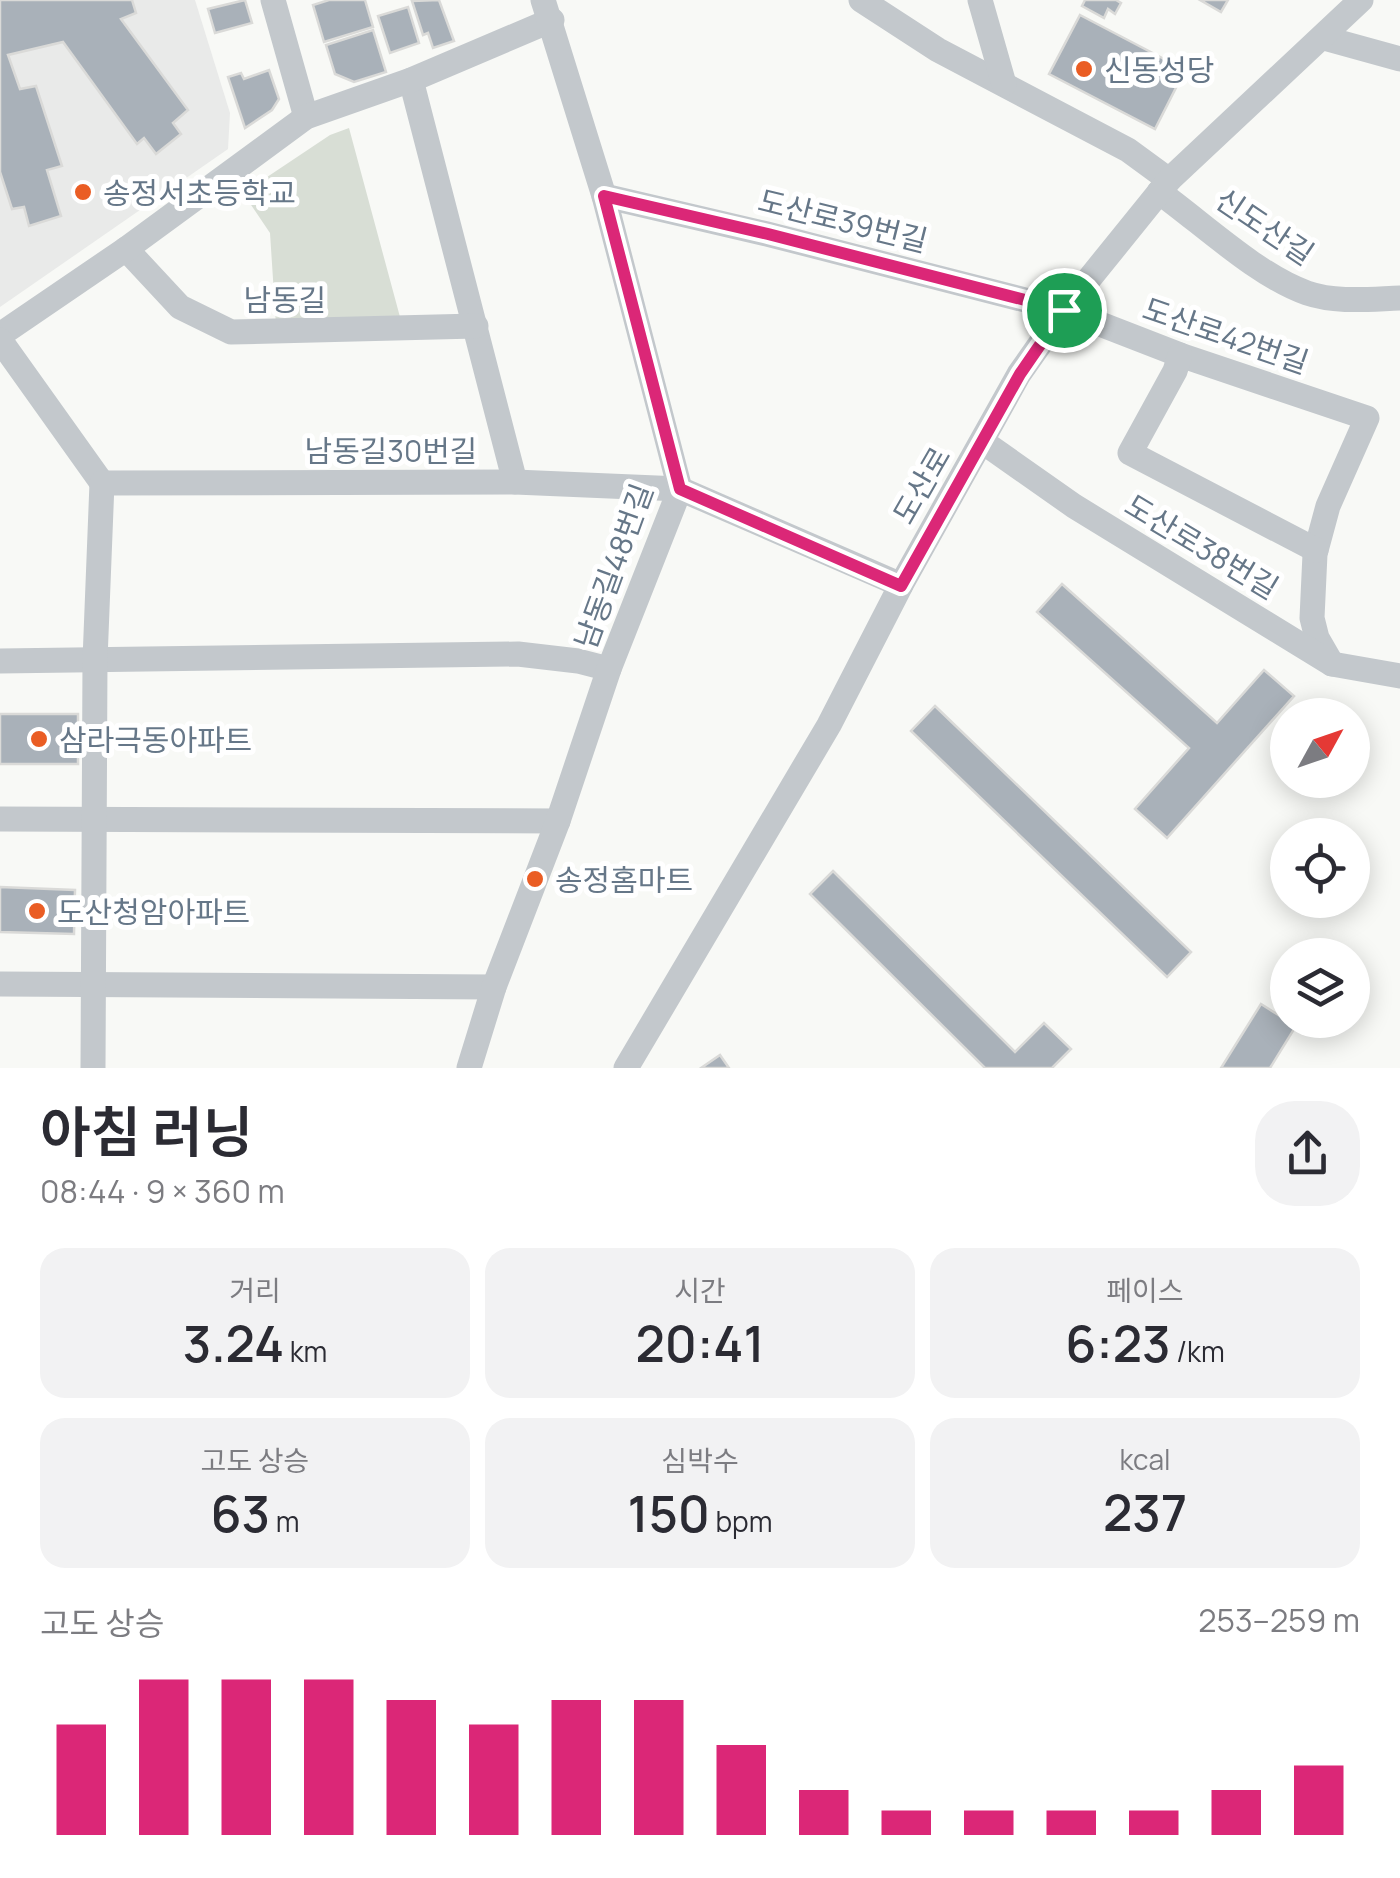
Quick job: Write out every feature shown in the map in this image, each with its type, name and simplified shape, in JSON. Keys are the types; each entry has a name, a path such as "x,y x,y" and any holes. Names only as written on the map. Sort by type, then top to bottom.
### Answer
{"street":[{"path":"273,0 306,117"},
{"name":"신도산길","path":"861,0 938,50 1128,150 1164,186 1278,279 1309,294 1352,300 1400,298"},
{"path":"980,0 1004,84"},
{"name":"도산로","path":"626,1068 829,725 901,586 1020,374 1064,310 1164,186 1361,0"},
{"path":"93,1068 95,660 102,483 0,338 306,117 411,80 547,10"},
{"name":"남동길48번길","path":"469,1068 494,987 680,489 604,196 547,10"},
{"path":"1324,38 1400,59"},
{"path":"411,80 514,482"},
{"name":"도산로39번길","path":"604,196 1064,310"},
{"name":"남동길","path":"126,249 180,307 231,332 476,326"},
{"name":"도산로42번길","path":"1064,310 1180,355 1367,418 1328,506 1316,550"},
{"path":"1180,355 1130,453 1316,550 1312,618 1317,638 1332,664"},
{"name":"도산로38번길","path":"983,442 1074,506 1332,664 1400,676"},
{"name":"남동길30번길","path":"102,483 514,482 680,489"},
{"path":"680,489 901,586"},
{"path":"0,661 518,654 578,661 610,670"},
{"path":"0,819 558,821"},
{"path":"0,984 494,987"}],"shaded area":[{"name":"송정서초등학교","path":"0,0 195,0 230,113 228,149 0,307"},
{"path":"349,128 400,317 276,325 270,233 243,193 330,135"}],"building":[{"path":"0,0 132,0 136,13 121,19 188,110 173,123 181,134 156,154 144,138 137,144 63,42 8,55 20,89 36,86 62,166 47,170 61,216 29,226 24,207 12,209 0,172"},
{"path":"245,0 252,23 215,33 208,9"},
{"path":"329,0 365,0 373,27 324,42 313,5"},
{"path":"439,0 454,41 433,48 428,33 423,35 412,1"},
{"path":"1085,0 1121,3 1115,14 1108,9 1104,18 1082,6"},
{"path":"1200,0 1228,0 1221,12"},
{"path":"408,7 419,43 390,53 378,16"},
{"path":"1080,15 1185,70 1155,129 1049,74"},
{"path":"373,30 386,72 354,82 335,74 326,45"},
{"path":"269,70 279,99 272,110 245,128 228,77 241,73 244,79"},
{"path":"1062,584 1217,723 1264,670 1294,696 1270,698 1270,723 1167,838 1135,809 1189,748 1037,612"},
{"path":"935,706 1191,952 1167,977 911,731"},
{"name":"삼라극동아파트","path":"0,714 78,714 78,764 0,764"},
{"path":"833,871 1015,1052 1044,1023 1071,1049 1052,1068 985,1068 810,894"},
{"name":"도산청암아파트","path":"0,887 75,890 74,934 0,932"},
{"path":"1261,1004 1270,1010 1270,1038 1289,1038 1270,1068 1221,1068"},
{"path":"720,1055 729,1068 701,1068"}],"place":[{"name":"신동성당","path":"1084,69"},
{"name":"송정서초등학교","path":"83,192"},
{"name":"삼라극동아파트","path":"39,739"},
{"name":"송정홈마트","path":"535,879"},
{"name":"도산청암아파트","path":"37,911"}],"route":[{"path":"604,196 1064,310 1020,374 901,586 680,489 604,196"}]}
